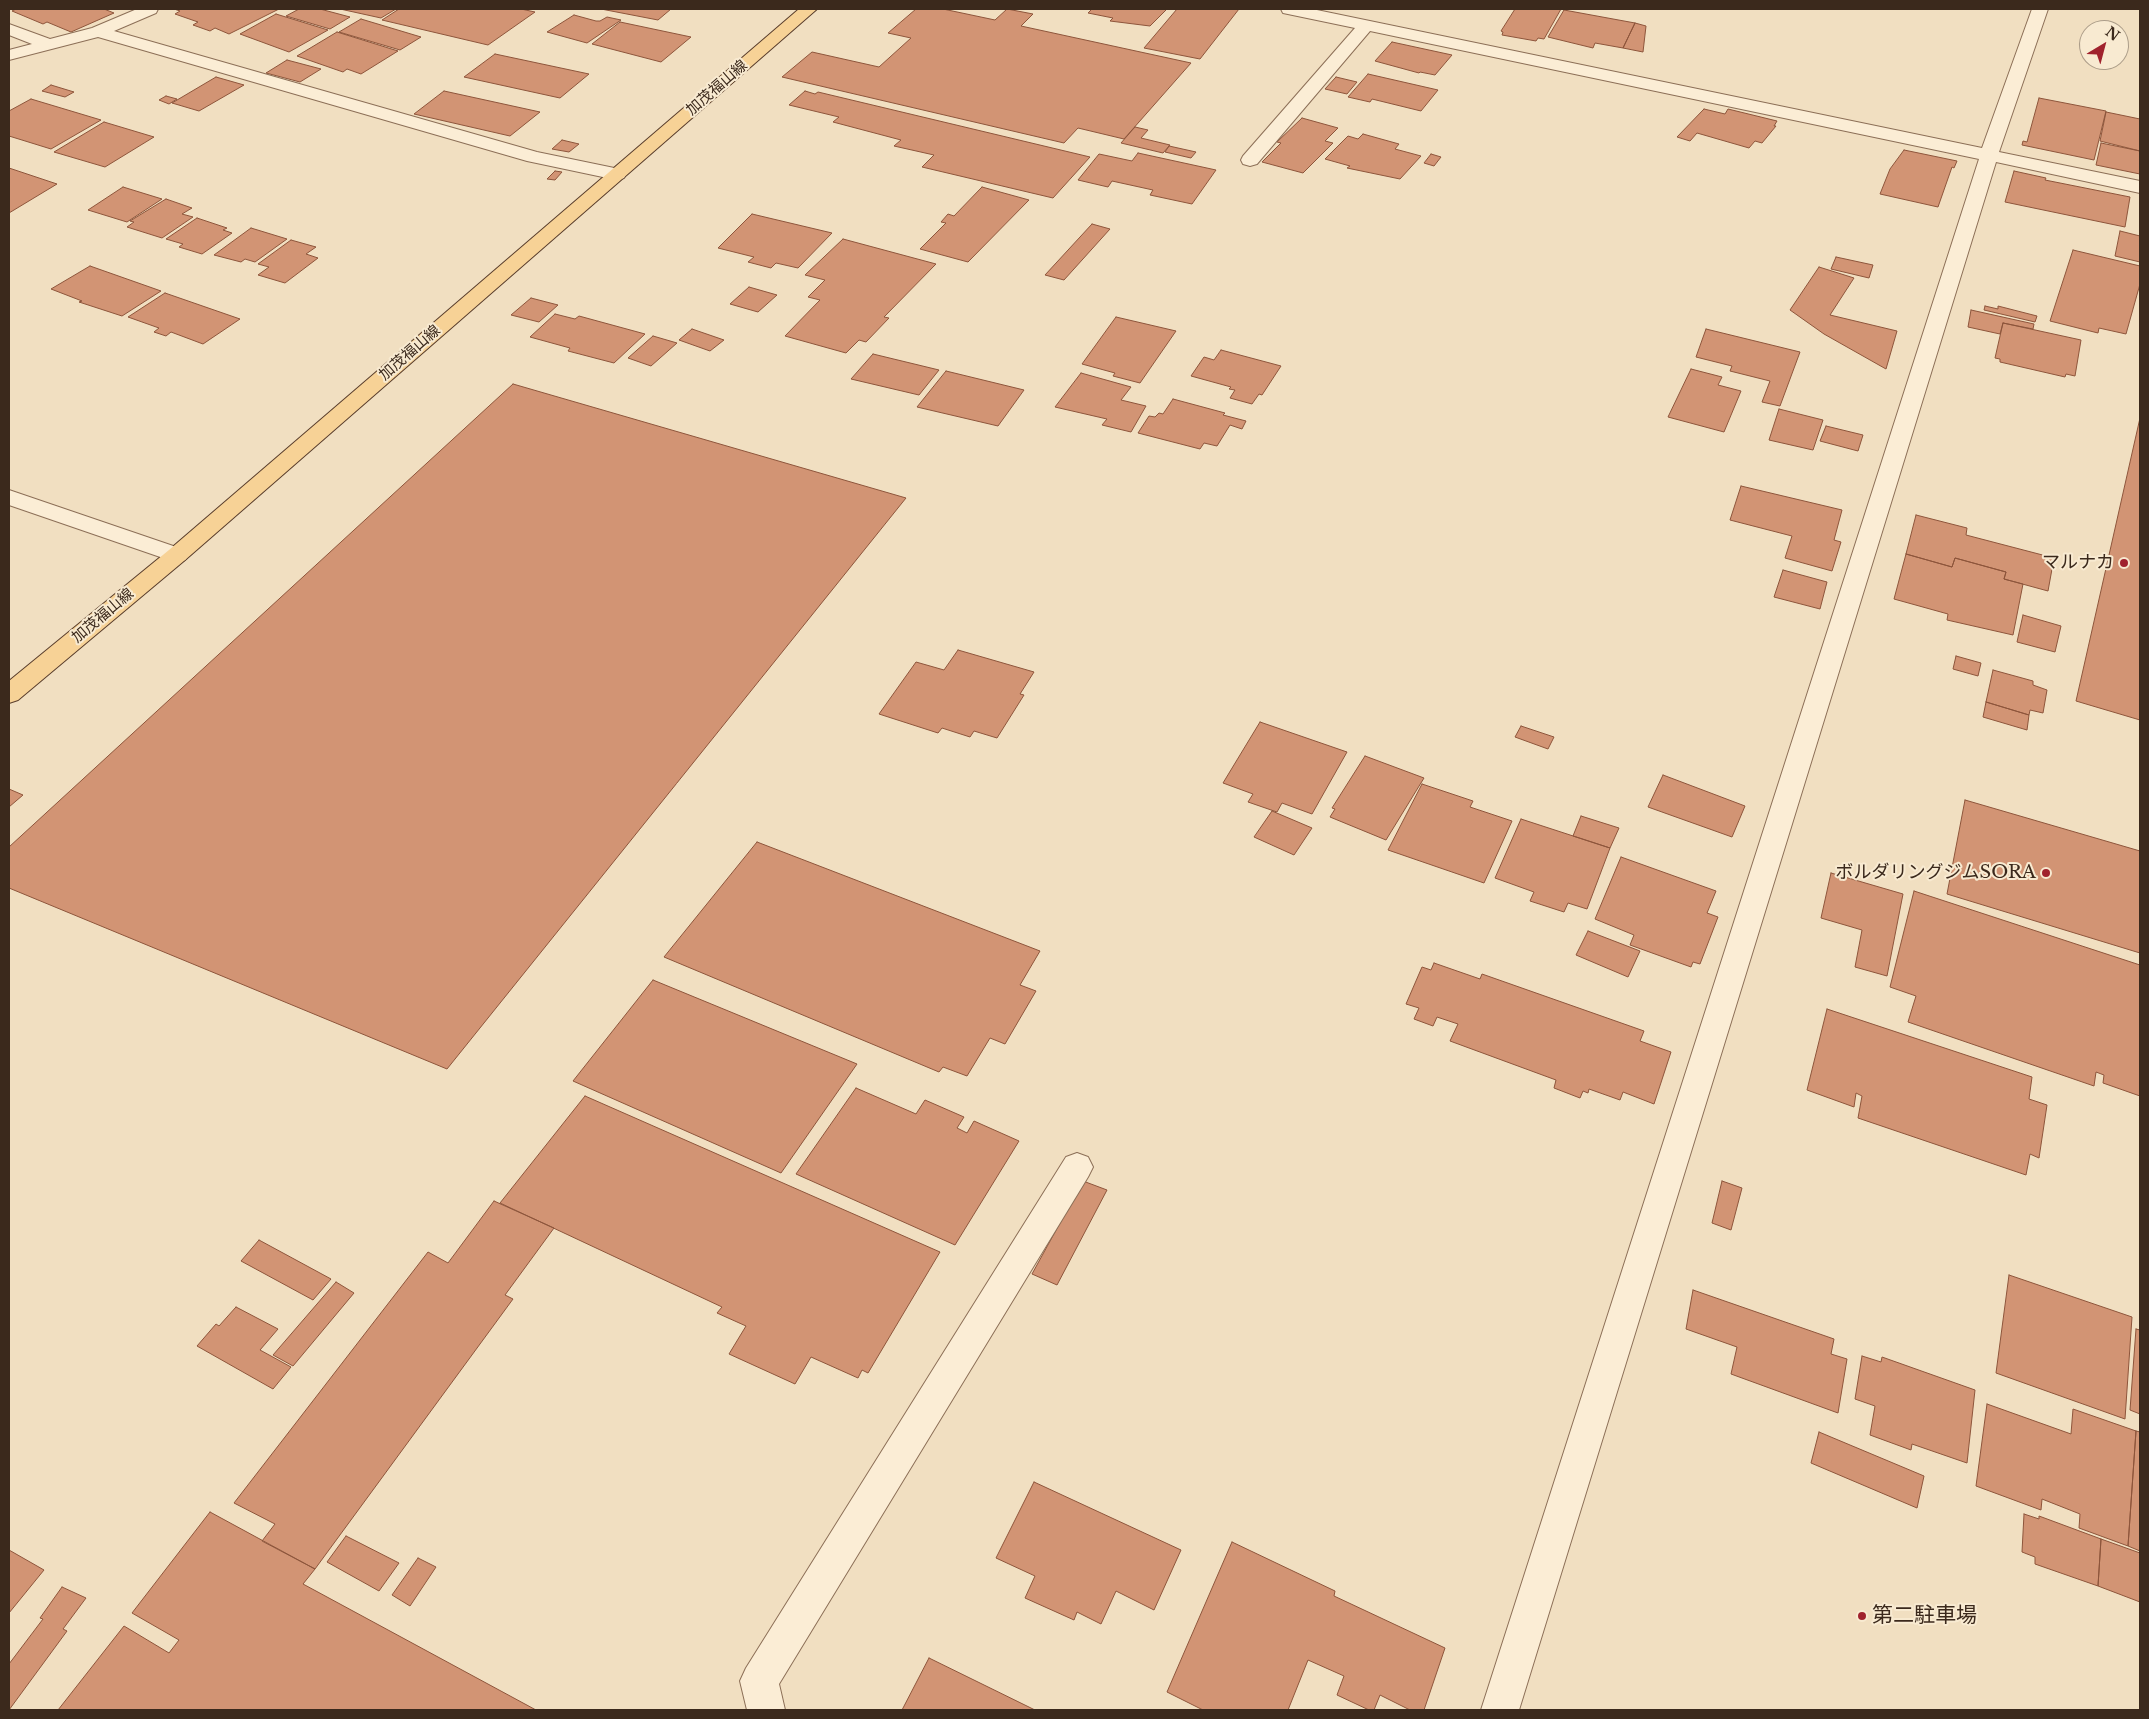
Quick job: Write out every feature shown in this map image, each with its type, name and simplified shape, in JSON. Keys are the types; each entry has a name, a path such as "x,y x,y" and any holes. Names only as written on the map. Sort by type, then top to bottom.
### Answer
{"main road":[{"name":"加茂福山線","path":"9,694 176,555 809,9"}],"street":[{"path":"9,55 98,32 150,9"},
{"path":"1289,9 2140,187"},
{"path":"1500,1710 1989,155 2040,9"},
{"path":"1250,160 1366,25"},
{"path":"9,29 47,44"},
{"path":"98,32 534,157 617,174"},
{"path":"9,497 176,555"},
{"path":"766,1710 759,1680 1077,1167"}],"building":[{"path":"16,9 104,9 114,13 71,32 47,22 43,24 12,11"},
{"path":"174,9 279,9 229,34 215,28 210,31 193,25 198,22 175,14 180,11"},
{"path":"299,9 320,9 350,17 330,29 286,16"},
{"path":"340,9 396,9 381,18"},
{"path":"399,9 521,9 535,12 488,45 382,20"},
{"path":"601,9 671,9 658,20"},
{"path":"916,9 943,9 995,20 1007,9 1033,14 1021,26 1191,63 1124,139 1078,128 1064,143 782,77 812,52 879,67 911,38 888,33"},
{"path":"1092,9 1167,9 1150,26 1110,21 1113,18 1088,13"},
{"path":"1177,9 1239,9 1200,59 1144,48"},
{"path":"1515,9 1561,9 1544,39 1538,38 1536,41 1502,35 1503,32 1501,31"},
{"path":"1564,10 1635,23 1623,48 1595,43 1593,48 1548,37"},
{"path":"276,14 328,30 289,52 240,34"},
{"path":"574,15 596,21 607,17 621,20 587,43 547,32"},
{"path":"361,19 421,37 400,50 339,32"},
{"path":"620,22 691,37 661,62 592,44"},
{"path":"1635,23 1646,26 1643,52 1623,48"},
{"path":"337,32 398,51 361,74 347,69 343,72 297,56"},
{"path":"1392,42 1452,55 1435,75 1419,73 1375,61"},
{"path":"495,54 589,74 560,98 464,77"},
{"path":"287,60 321,69 300,82 266,73"},
{"path":"1368,74 1438,90 1421,111 1372,99 1370,102 1348,97"},
{"path":"216,77 244,85 199,111 172,103"},
{"path":"1336,77 1357,82 1347,94 1325,89"},
{"path":"51,85 74,92 65,97 42,91"},
{"path":"444,91 540,112 510,136 414,114"},
{"path":"805,91 815,94 818,92 1090,157 1053,198 922,167 934,155 894,146 901,140 833,122 839,117 789,105"},
{"path":"166,96 177,99 169,104 159,100"},
{"path":"2039,98 2106,111 2094,160 2022,145 2023,141 2027,142"},
{"path":"31,99 101,120 51,149 9,136 9,111"},
{"path":"1704,109 1725,114 1728,109 1777,121 1774,126 1776,126 1762,143 1755,141 1749,148 1697,133 1690,141 1677,137"},
{"path":"2106,112 2140,119 2140,151 2100,141"},
{"path":"1302,118 1338,128 1325,141 1333,143 1303,173 1262,162 1281,143 1277,142"},
{"path":"104,122 154,137 105,167 54,152"},
{"path":"1135,127 1148,130 1141,138 1170,145 1163,153 1121,143"},
{"path":"1363,134 1399,144 1395,149 1421,156 1400,179 1347,168 1350,166 1325,159 1348,136 1358,139"},
{"path":"562,140 579,144 569,152 552,149"},
{"path":"2101,143 2140,151 2140,174 2096,165"},
{"path":"1169,146 1196,152 1191,158 1165,152"},
{"path":"1904,150 1957,161 1954,168 1952,167 1938,207 1880,194 1890,169"},
{"path":"1138,153 1216,170 1192,204 1150,195 1153,190 1112,181 1108,187 1078,180 1099,154 1132,161"},
{"path":"1431,154 1441,157 1434,166 1424,163"},
{"path":"9,168 57,184 9,213"},
{"path":"555,171 562,172 555,180 547,179"},
{"path":"2014,171 2046,178 2045,180 2130,197 2125,227 2005,202"},
{"path":"123,187 162,199 127,222 88,210"},
{"path":"982,187 1029,200 968,262 920,249 946,223 941,222 948,214 954,216"},
{"path":"166,199 192,208 182,214 193,217 162,238 127,227 134,222 130,221"},
{"path":"752,214 832,233 798,268 776,263 771,268 748,262 754,257 718,248"},
{"path":"197,218 227,228 223,230 232,233 202,254 179,247 183,244 166,239"},
{"path":"1092,224 1110,229 1064,280 1045,275"},
{"path":"251,228 287,239 255,262 245,259 241,262 214,255"},
{"path":"2120,231 2140,236 2140,262 2115,256"},
{"path":"843,239 936,264 884,317 889,318 866,342 859,340 846,353 785,336 820,300 808,297 825,280 805,275"},
{"path":"291,240 316,247 306,254 318,258 285,283 258,275 269,267 258,264"},
{"path":"2073,250 2140,266 2140,284 2126,334 2099,328 2098,333 2050,321"},
{"path":"1836,257 1873,265 1869,278 1831,269"},
{"path":"90,266 161,291 122,316 79,302 82,301 51,289"},
{"path":"1819,267 1854,278 1830,315 1897,331 1886,369 1824,334 1790,310"},
{"path":"749,287 777,295 758,312 730,304"},
{"path":"165,293 240,319 203,344 171,332 166,336 154,332 159,328 128,317"},
{"path":"531,298 558,305 539,322 511,315"},
{"path":"1985,306 1998,309 1998,306 2037,316 2035,322 1984,310"},
{"path":"1971,310 2034,324 2033,329 2003,323 2000,334 1968,327"},
{"path":"555,314 575,319 579,316 645,334 614,363 568,351 570,348 530,337"},
{"path":"1116,317 1176,331 1140,383 1113,376 1115,373 1082,364"},
{"path":"2003,323 2081,340 2075,376 2066,374 2065,377 2000,362 2000,359 1995,358"},
{"path":"692,329 724,340 710,351 679,340"},
{"path":"1706,329 1800,352 1780,406 1762,402 1770,381 1730,371 1732,366 1696,357"},
{"path":"653,336 677,343 651,366 628,358"},
{"path":"1221,350 1281,366 1262,395 1259,394 1252,404 1230,398 1235,390 1229,389 1231,387 1191,376 1204,357 1214,360"},
{"path":"873,354 939,370 919,395 851,379"},
{"path":"1691,369 1722,377 1718,385 1741,391 1724,432 1668,417"},
{"path":"946,371 1024,390 998,426 917,407"},
{"path":"1081,373 1131,387 1121,400 1146,406 1131,432 1102,425 1107,419 1055,407"},
{"path":"513,384 906,498 447,1069 9,888 9,847"},
{"path":"1173,399 1225,413 1223,415 1246,421 1242,429 1230,425 1217,446 1204,443 1200,449 1138,433 1149,416 1155,417 1159,413 1163,414"},
{"path":"1779,409 1823,420 1813,450 1769,440"},
{"name":"マルナカ","path":"2140,418 2140,720 2076,701"},
{"path":"1826,426 1863,435 1858,451 1820,441"},
{"path":"1741,486 1842,510 1834,540 1841,542 1832,571 1785,558 1792,536 1730,520"},
{"path":"1916,515 1967,528 1966,535 2054,558 2048,591 2004,579 2006,572 1955,558 1952,567 1906,554"},
{"path":"1906,554 1952,567 1955,558 2006,572 2004,579 2023,584 2013,635 1947,620 1948,614 1894,599"},
{"path":"1783,570 1827,582 1820,609 1774,597"},
{"path":"2023,615 2061,626 2055,652 2017,642"},
{"path":"958,650 1034,672 1020,694 1024,695 997,738 974,731 970,737 942,728 938,733 879,714 916,662 944,670"},
{"path":"1956,656 1981,663 1978,676 1953,669"},
{"path":"1993,670 2033,681 2033,685 2047,690 2043,713 2030,710 2029,715 1986,702"},
{"path":"1986,702 2029,715 2027,730 1983,717"},
{"path":"1260,722 1347,752 1312,814 1282,803 1277,812 1248,802 1253,794 1223,783"},
{"path":"1521,726 1554,737 1548,749 1515,737"},
{"path":"1365,756 1424,778 1386,840 1330,817 1335,809 1332,808"},
{"path":"1663,775 1745,806 1732,837 1648,807"},
{"path":"1422,784 1473,801 1470,807 1512,821 1484,883 1388,850"},
{"path":"9,789 23,795 9,807"},
{"name":"ボルダリングジムSORA","path":"1965,800 2140,851 2140,953 1947,894"},
{"path":"1272,811 1312,828 1294,855 1254,837"},
{"path":"1581,816 1619,828 1610,848 1573,836"},
{"path":"1521,819 1610,848 1587,909 1568,903 1564,912 1530,901 1534,892 1495,878"},
{"path":"757,842 1040,951 1020,985 1036,991 1005,1044 990,1038 967,1076 943,1067 939,1072 664,957"},
{"path":"1621,857 1716,891 1707,913 1718,917 1700,964 1693,962 1691,967 1630,945 1634,935 1595,919"},
{"path":"1831,873 1903,894 1887,976 1855,967 1862,930 1821,918"},
{"path":"1914,891 2140,965 2140,1096 2103,1083 2104,1075 2096,1072 2094,1086 1908,1022 1916,996 1890,987"},
{"path":"1588,931 1640,951 1628,977 1576,955"},
{"path":"1434,963 1480,979 1482,974 1644,1031 1640,1041 1671,1052 1654,1104 1623,1092 1620,1100 1589,1089 1588,1093 1583,1091 1580,1098 1554,1088 1556,1080 1450,1041 1458,1024 1437,1017 1433,1026 1414,1019 1419,1008 1406,1004 1422,967 1431,970"},
{"path":"653,980 857,1064 781,1173 573,1081"},
{"path":"1827,1009 2032,1077 2029,1099 2047,1105 2039,1158 2030,1154 2026,1175 1858,1118 1862,1096 1856,1093 1854,1107 1807,1090"},
{"path":"856,1088 916,1114 925,1100 964,1117 957,1128 967,1133 974,1121 1019,1141 955,1245 796,1174"},
{"path":"585,1096 940,1252 868,1373 862,1370 858,1378 811,1357 795,1384 729,1354 746,1326 717,1313 722,1307 500,1203"},
{"path":"1083,1181 1107,1190 1057,1285 1032,1274"},
{"path":"1722,1181 1742,1188 1731,1230 1712,1223"},
{"path":"494,1201 554,1228 505,1295 513,1299 315,1569 262,1541 275,1524 234,1503 428,1252 448,1263"},
{"path":"259,1240 331,1279 313,1300 241,1261"},
{"path":"2009,1275 2132,1317 2125,1419 1996,1373"},
{"path":"336,1282 354,1293 293,1366 273,1355"},
{"path":"1693,1290 1834,1339 1831,1354 1847,1359 1838,1413 1731,1374 1737,1347 1686,1329"},
{"path":"236,1307 278,1329 260,1350 291,1367 273,1389 197,1346 216,1324 219,1326"},
{"path":"2136,1329 2140,1330 2140,1414 2130,1410"},
{"path":"1862,1356 1881,1362 1882,1357 1975,1390 1967,1463 1912,1444 1911,1450 1870,1435 1875,1406 1855,1399"},
{"path":"1987,1404 2071,1434 2073,1409 2136,1431 2128,1546 2079,1528 2080,1514 2042,1499 2041,1510 1976,1486"},
{"path":"2136,1431 2140,1432 2140,1551 2128,1546"},
{"path":"1819,1432 1924,1476 1917,1508 1811,1463"},
{"path":"1034,1482 1181,1550 1154,1610 1116,1591 1101,1624 1077,1612 1074,1620 1025,1598 1035,1576 996,1558"},
{"path":"210,1512 315,1569 303,1584 536,1710 58,1710 124,1626 169,1653 179,1640 132,1613"},
{"path":"2024,1514 2039,1519 2039,1516 2101,1539 2098,1586 2035,1564 2035,1557 2022,1552"},
{"path":"346,1536 399,1563 379,1591 327,1562"},
{"path":"2101,1539 2140,1553 2140,1602 2098,1586"},
{"path":"1232,1542 1335,1591 1334,1596 1445,1648 1424,1710 1410,1710 1380,1695 1374,1710 1369,1710 1337,1695 1344,1676 1308,1660 1288,1710 1203,1710 1167,1692"},
{"path":"9,1550 44,1570 9,1613"},
{"path":"418,1558 436,1567 410,1606 392,1595"},
{"path":"62,1587 86,1598 63,1629 67,1631 9,1710 9,1664 43,1619 40,1618"},
{"path":"929,1658 1035,1710 902,1710"}],"place":[{"name":"マルナカ","path":"2124,563"},
{"name":"ボルダリングジムSORA","path":"2046,873"},
{"name":"第二駐車場","path":"1862,1616"}]}
